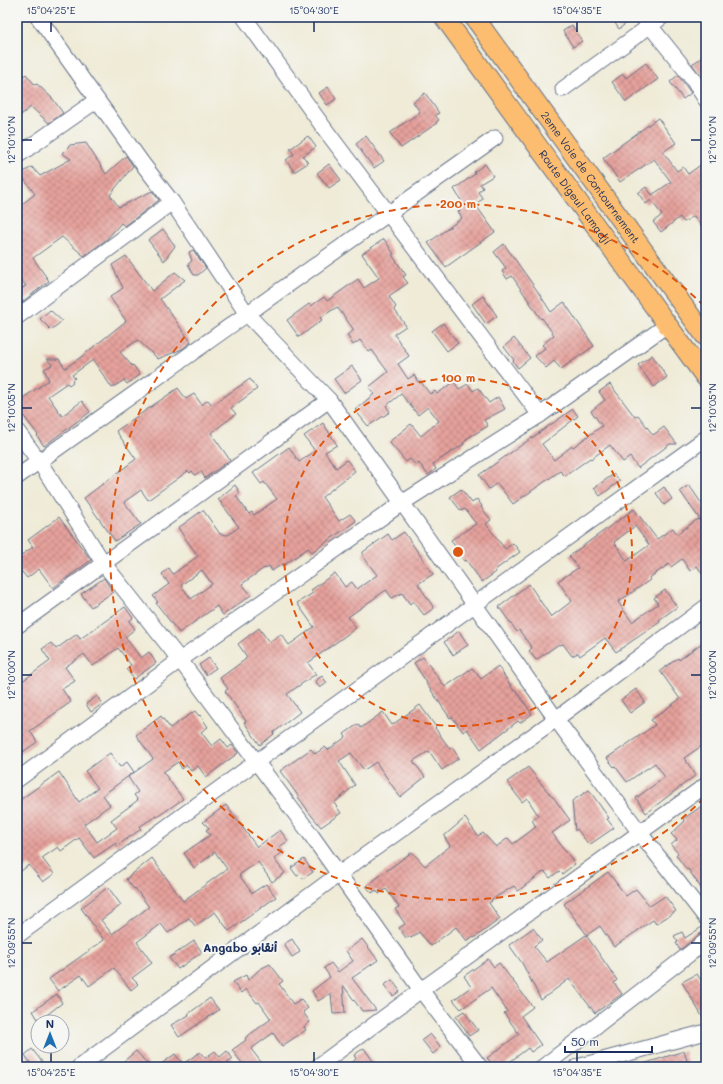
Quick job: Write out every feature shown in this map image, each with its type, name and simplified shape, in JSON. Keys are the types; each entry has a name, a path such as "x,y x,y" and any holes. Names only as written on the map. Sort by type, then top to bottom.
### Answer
{"main road":[{"name":"Route Digeul Lamadji","path":"444,17 706,378"},
{"name":"2eme Voie de Contournement","path":"474,17 706,337"}],"street":[{"path":"38,17 142,163 172,202 248,314 329,400 556,719 640,833 706,918"},
{"path":"244,17 331,138 540,415"},
{"path":"563,89 646,22 662,17"},
{"path":"646,22 692,78 706,100"},
{"path":"17,156 97,100"},
{"path":"17,477 495,138"},
{"path":"17,317 172,202"},
{"path":"17,780 180,660 402,503 540,415 668,325"},
{"path":"17,626 329,400"},
{"path":"17,431 39,461 104,564 180,660 339,874 421,990 480,1067"},
{"path":"17,936 706,438"},
{"path":"79,1067 339,874 556,719 706,608"},
{"path":"317,1067 421,990 706,785"},
{"path":"543,1067 706,941"},
{"path":"576,1067 706,1032"}],"building":[{"path":"611,17 634,17 619,29"},
{"path":"572,25 582,41 573,47 563,31"},
{"path":"703,57 706,62 705,82 692,64"},
{"path":"646,63 658,79 626,102 612,82 623,74 626,78"},
{"path":"26,74 35,85 37,84 52,98 63,113 49,123 31,107 17,118 17,81"},
{"path":"678,75 691,93 683,99 670,82"},
{"path":"328,87 336,99 327,105 319,93"},
{"path":"425,93 439,113 435,115 439,120 436,122 437,123 401,148 390,133 420,112 413,102"},
{"path":"658,118 676,143 663,152 677,171 683,167 688,174 706,161 706,233 694,216 684,222 680,217 661,232 653,222 662,215 651,200 646,204 638,193 646,187 652,195 671,182 654,159 620,182 603,158"},
{"path":"308,136 316,147 303,156 308,163 294,172 286,160 294,154 290,149"},
{"path":"366,136 384,161 374,168 356,144"},
{"path":"86,143 106,174 126,156 133,166 110,195 119,207 152,191 159,200 125,226 121,223 106,240 84,256 62,237 33,258 49,281 17,306 17,291 26,286 17,275 17,208 35,194 20,174 32,167 40,176 71,159 62,153 70,145"},
{"path":"329,164 341,180 329,188 317,173"},
{"path":"485,164 493,176 480,184 483,188 478,192 483,199 475,204 495,232 446,267 428,243 462,218 458,211 461,210 457,205 462,202 454,189 475,174 474,172"},
{"path":"163,229 175,246 164,261 148,240"},
{"path":"384,239 394,254 392,255 406,275 403,277 408,283 389,296 396,307 394,309 406,326 394,334 409,356 398,364 408,379 414,375 418,382 420,381 430,394 435,391 437,394 454,382 459,389 468,384 473,391 478,388 489,403 498,397 505,409 484,420 488,426 466,439 467,440 463,443 464,444 433,464 436,469 428,475 419,463 416,465 410,459 406,462 389,442 411,424 421,436 439,421 428,407 418,415 401,394 386,406 390,412 368,426 355,410 374,394 369,387 388,372 372,350 369,352 360,340 353,345 347,335 354,330 337,307 320,318 322,320 299,337 287,320 309,304 311,306 324,297 327,301 358,279 364,288 379,278 362,254"},
{"path":"504,244 551,312 564,302 594,346 561,369 554,361 546,368 535,356 545,348 542,345 554,335 542,318 541,319 512,276 507,279 502,271 506,268 494,252"},
{"path":"193,250 206,268 198,275 194,275 188,264 192,261 189,252"},
{"path":"126,256 152,291 175,272 185,280 160,299 191,342 182,349 158,359 138,340 120,352 132,366 133,365 140,375 127,384 124,380 112,388 93,360 72,375 75,378 72,380 73,382 69,385 67,383 48,396 62,416 82,401 90,412 44,446 37,436 38,435 17,407 17,402 49,380 44,369 52,365 47,359 59,359 65,368 126,321 110,297 123,288 112,265"},
{"path":"483,296 497,316 486,324 472,304"},
{"path":"50,310 62,321 51,330 40,319"},
{"path":"443,323 458,343 447,351 432,331"},
{"path":"514,338 530,358 518,368 504,347"},
{"path":"652,355 667,377 654,387 638,365"},
{"path":"352,366 362,380 344,393 334,379"},
{"path":"250,379 257,389 231,408 236,414 211,433 230,460 205,478 201,471 195,475 192,471 190,473 188,471 148,500 141,490 124,502 141,524 115,541 84,498 136,459 116,431 178,388 186,399 194,394 202,405 208,400 212,405"},
{"path":"610,384 635,417 638,415 653,435 664,427 677,444 670,444 638,468 630,457 623,462 610,445 565,476 560,471 513,504 497,483 489,489 479,475 573,409 578,416 542,444 554,460 602,426 591,411 605,400 599,392"},
{"path":"323,423 337,445 325,452 336,468 347,460 355,471 322,497 339,521 350,514 356,521 312,552 308,548 283,566 282,564 272,571 269,566 265,569 264,568 242,584 251,595 223,615 217,606 179,633 156,603 158,602 153,596 169,584 162,574 169,568 173,574 198,556 178,528 203,510 220,534 228,535 239,527 218,499 235,485 240,493 236,496 249,514 252,512 254,515 277,499 264,482 261,484 253,473 289,447 299,462 315,451 304,436","holes":["202,570 212,584 191,599 181,585"]},
{"path":"614,474 620,481 600,496 594,488"},
{"path":"689,485 706,510 706,528 680,491"},
{"path":"664,487 672,499 664,505 656,493"},
{"path":"461,489 472,503 477,499 491,520 486,524 505,549 513,543 520,552 495,570 496,572 482,582 466,560 464,561 451,540 476,524 465,509 461,511 450,497"},
{"path":"634,509 657,539 673,528 677,534 698,519 706,529 706,579 697,566 690,571 682,559 671,567 669,564 649,578 650,580 618,602 632,622 658,604 654,598 665,590 677,607 659,620 660,622 616,652 605,638 580,656 578,653 572,656 563,644 559,644 536,660 529,651 532,648 519,630 517,632 499,607 529,584 551,617 572,601 558,581 578,568 569,556","holes":["635,526 649,545 627,561 614,542"]},
{"path":"59,517 91,560 53,588 39,569 27,578 22,572 17,576 17,558 33,547 28,540"},
{"path":"404,532 433,574 418,584 434,608 424,615 413,601 410,604 402,593 392,598 386,590 348,617 356,628 308,663 316,674 287,694 300,712 260,745 244,722 246,721 225,691 228,689 220,678 246,659 245,658 247,657 238,644 259,628 269,642 281,634 289,645 314,627 297,603 313,593 311,590 335,573 345,587 352,582 357,589 377,575 363,556 363,552 388,534 392,540"},
{"path":"104,578 113,592 91,607 81,594"},
{"path":"125,607 133,618 129,621 135,629 125,637 141,658 149,652 156,663 134,679 126,669 131,665 118,648 93,666 84,654 65,667 75,681 62,689 71,702 30,731 37,742 17,756 17,685 50,661 42,649 51,643 56,649 77,634 80,639"},
{"path":"459,631 468,645 453,655 444,642"},
{"path":"706,640 706,743 684,758 696,775 646,813 636,798 665,777 655,763 627,782 607,758 655,725 651,720 680,699 660,671 678,658 679,660"},
{"path":"423,657 445,687 472,668 481,679 498,666 514,691 516,690 532,714 520,723 518,721 481,749 467,729 463,732 452,717 450,718 426,683 414,663"},
{"path":"209,658 216,668 206,675 199,665"},
{"path":"322,676 327,683 320,688 315,681"},
{"path":"636,689 645,702 630,713 621,700"},
{"path":"97,696 102,704 91,712 86,704"},
{"path":"420,705 450,749 452,747 459,758 442,770 429,751 413,761 425,777 400,797 376,762 364,770 351,753 339,761 355,785 334,803 341,813 321,827 307,810 280,771 311,749 315,754 325,747 328,750 346,737 344,734 358,724 361,728 383,712 392,725"},
{"path":"195,711 199,716 200,715 208,727 201,732 212,746 221,739 228,748 232,745 238,753 206,777 198,766 191,771 187,765 182,769 178,762 163,772 183,799 157,817 156,816 139,827 141,829 117,846 116,843 94,858 79,838 61,851 58,847 42,858 54,874 43,882 29,865 17,874 17,802 59,772 79,802 98,788 85,771 110,753 120,767 127,762 134,772 103,795 110,805 84,824 97,842 117,828 111,820 138,800 134,795 138,792 128,777 153,759 136,735 161,716 170,728"},
{"path":"528,767 570,820 552,833 575,864 562,874 559,871 550,878 545,872 542,873 518,891 514,886 491,900 492,901 489,903 500,919 474,938 472,937 467,941 456,927 431,946 419,932 411,938 409,936 406,938 399,928 405,924 395,909 399,907 386,889 379,894 376,890 372,893 366,886 412,852 425,866 450,846 444,836 465,818 478,836 483,833 496,847 508,838 513,844 536,827 532,820 538,815 527,798 522,802 507,782"},
{"path":"589,790 609,818 607,819 614,828 589,845 577,829 575,831 572,801"},
{"path":"706,803 706,895 676,855 678,853 671,845 677,840 671,834 685,821 683,819"},
{"path":"226,805 257,847 280,830 288,841 279,847 283,852 274,859 285,873 272,882 258,862 239,875 252,893 266,884 276,897 229,931 215,912 195,926 189,918 168,933 161,924 137,942 152,963 132,978 138,984 131,990 114,968 89,986 81,975 58,991 49,979 104,940 81,908 108,887 121,905 101,920 112,934 149,907 135,888 134,889 126,879 152,858 183,901 227,869 215,852 194,868 184,853 210,835 206,830 209,828 203,822"},
{"path":"304,859 313,872 303,879 299,875 297,876 291,868"},
{"path":"608,872 626,896 636,889 650,906 665,896 676,911 656,924 653,920 614,947 600,926 587,935 564,904"},
{"path":"702,927 705,932 700,934 680,950 676,943 678,942 674,936 682,932 685,938"},
{"path":"533,928 542,940 534,946 547,962 586,935 617,980 614,983 622,994 595,1013 569,979 541,1000 522,963 509,945"},
{"path":"292,939 300,952 292,957 284,944"},
{"path":"362,939 378,960 352,978 376,1010 362,1011 343,985 345,1013 333,1014 331,993 318,1001 312,991 330,977 324,968 331,963 338,972 353,961 346,951"},
{"path":"194,941 202,952 178,969 169,958"},
{"path":"488,959 494,967 499,963 533,1007 521,1016 541,1045 531,1052 528,1048 503,1067 495,1067 487,1058 519,1034 504,1013 507,1011 491,988 461,1009 453,1000 471,987 464,976"},
{"path":"270,964 283,981 279,984 293,1004 301,999 308,1008 303,1012 310,1022 304,1027 306,1030 282,1046 273,1033 251,1049 265,1067 245,1067 232,1050 246,1040 245,1038 271,1019 259,1002 257,1003 246,989 241,993 233,982 246,975 248,980 260,969"},
{"path":"697,974 706,988 706,1023 682,982"},
{"path":"392,980 400,991 393,996 384,985"},
{"path":"57,994 62,1003 48,1014 35,1014 33,1011"},
{"path":"210,998 219,1010 179,1037 171,1025 189,1015 188,1014"},
{"path":"464,1011 478,1030 469,1036 456,1016"},
{"path":"430,1034 441,1047 433,1054 422,1040"},
{"path":"364,1048 377,1067 347,1067 356,1059 354,1055"},
{"path":"30,1051 30,1054 36,1054 46,1067 33,1067 25,1055"},
{"path":"136,1051 150,1067 129,1067 124,1061"},
{"path":"215,1051 220,1057 227,1051 233,1059 226,1064 228,1067 157,1067 175,1054 183,1064 200,1052 205,1058"},
{"path":"684,1051 689,1067 640,1067 640,1065"}],"district":[{"name":"Angabo أنقابو","path":"240,948"}]}
